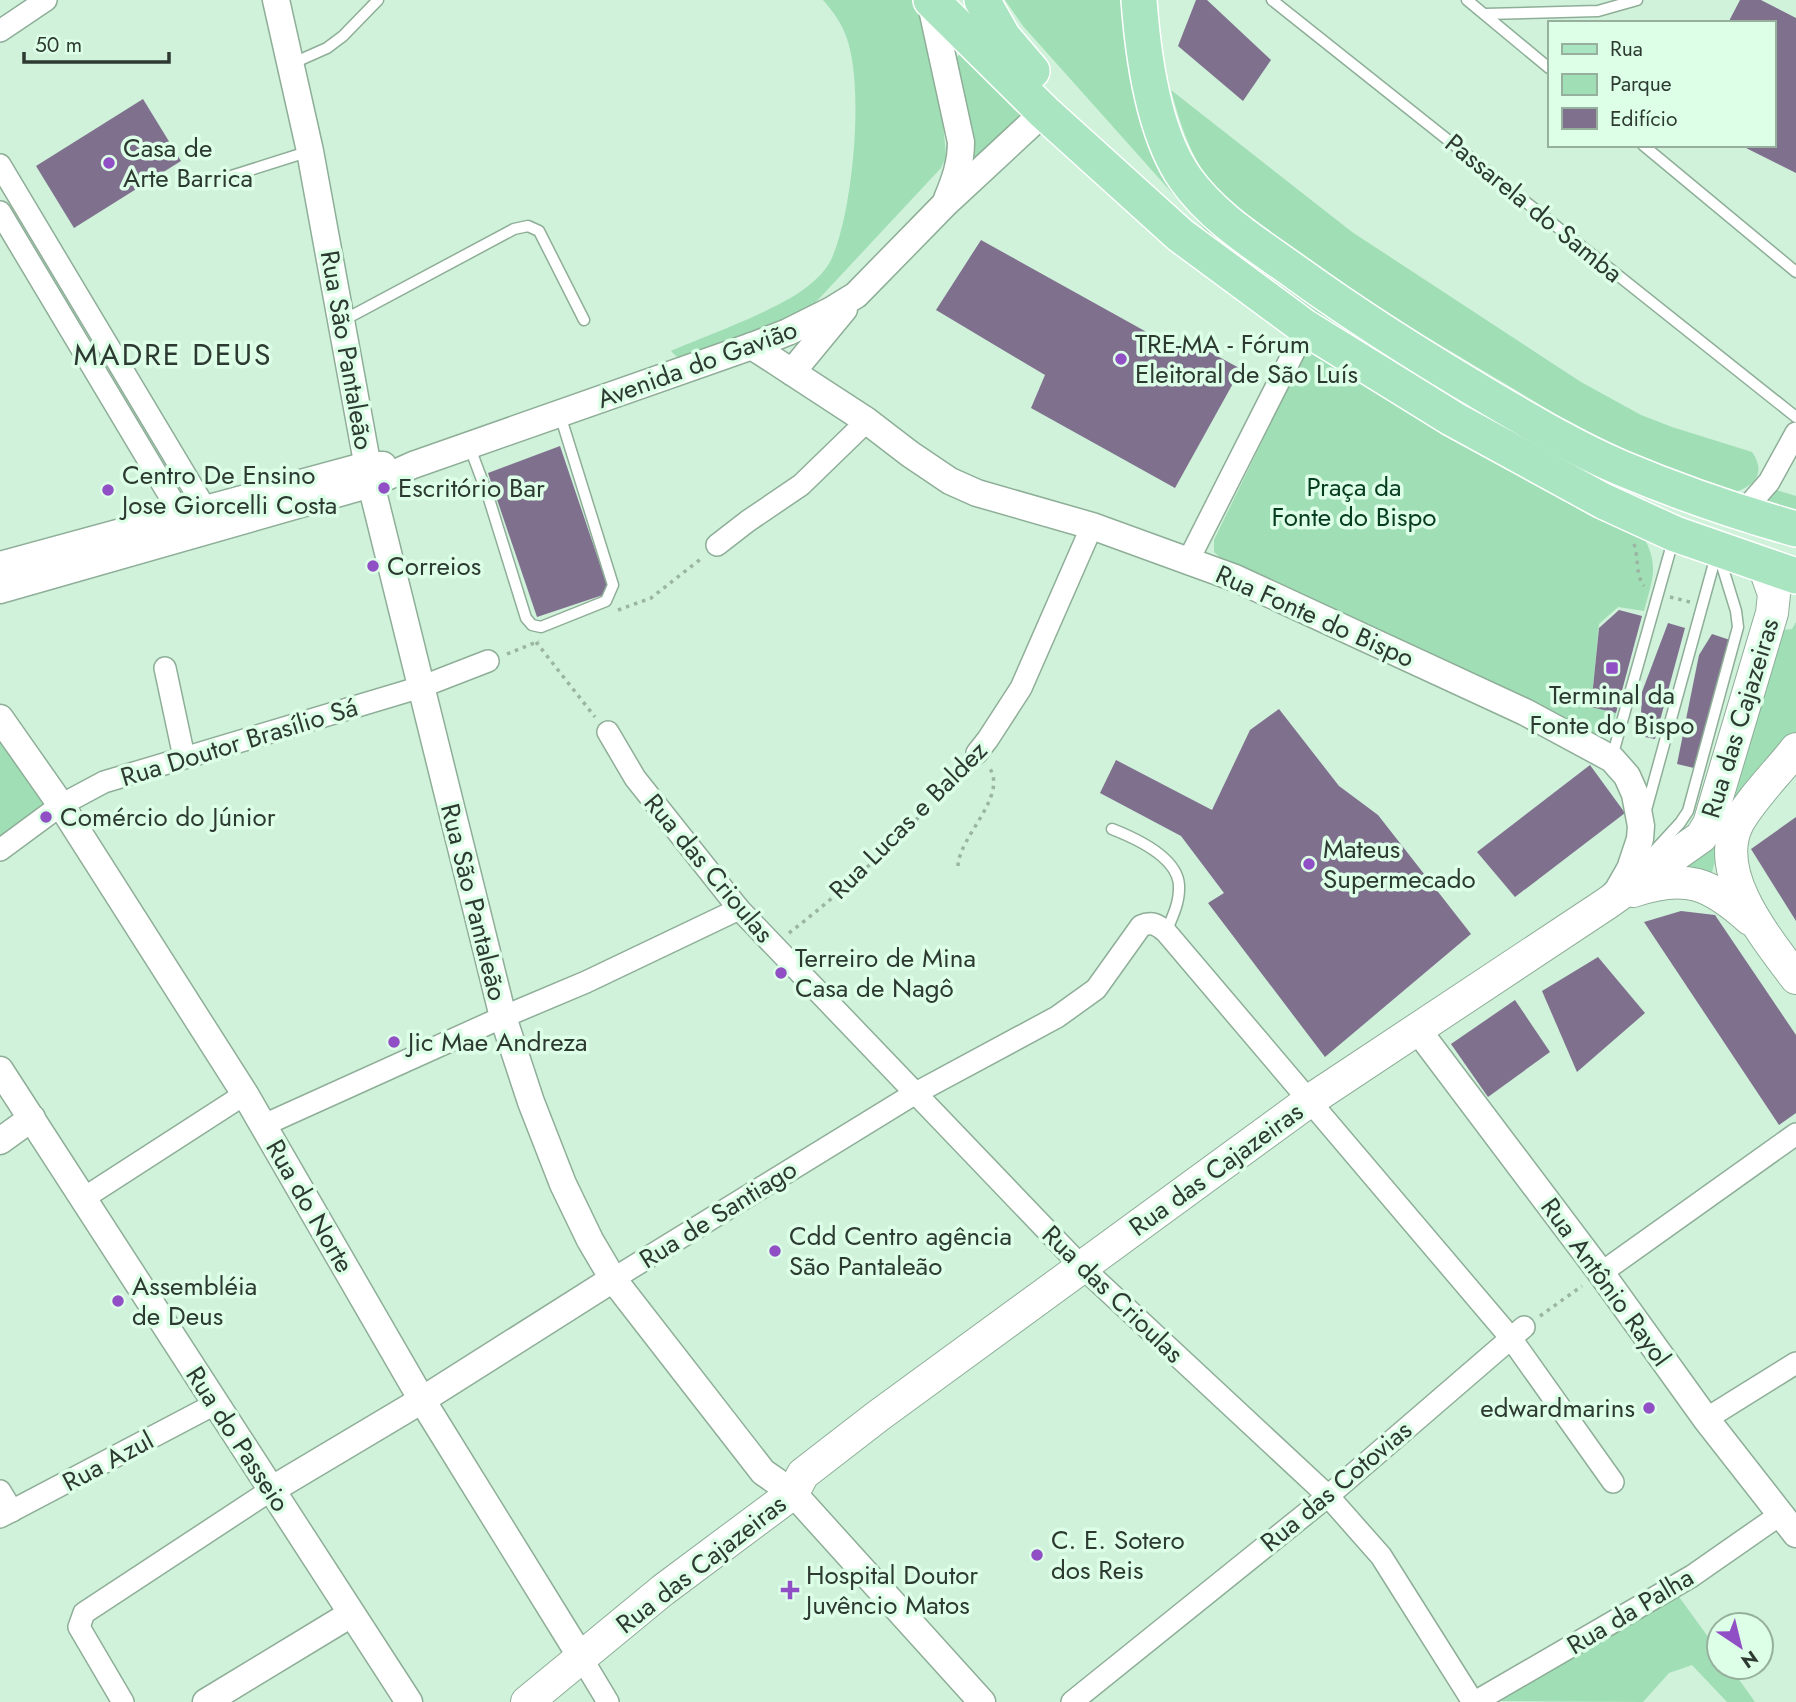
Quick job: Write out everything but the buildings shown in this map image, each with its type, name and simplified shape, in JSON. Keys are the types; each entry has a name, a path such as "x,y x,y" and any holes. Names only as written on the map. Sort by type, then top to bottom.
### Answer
{"main road":[{"path":"930,0 1044,112 1180,235 1306,328 1453,419 1603,500 1675,534 1780,571"},
{"path":"982,0 1003,37 1151,208"},
{"path":"1139,0 1146,65 1166,136 1184,175 1196,192 1224,220 1403,347 1522,417 1618,467 1741,514 1796,529"},
{"name":"Rua das Cajazeiras","path":"527,1702 663,1590 793,1493 803,1475 878,1416 1309,1101 1695,841 1709,824 1772,613 1780,571"},
{"path":"1796,749 1740,818 1732,839 1731,851 1735,876 1759,927 1796,978"},
{"path":"1607,901 1660,883 1688,883 1711,889 1759,927"}],"street":[{"path":"0,31 46,0"},
{"name":"Rua São Pantaleão","path":"276,0 310,151 369,475 503,1017 531,1102 563,1184 590,1240 613,1279 763,1472 793,1493 982,1702"},
{"name":"Avenida do Gavião","path":"930,0 961,142 957,175 946,203"},
{"name":"Avenida do Gavião","path":"8,575 197,521 413,465 752,346 811,321 856,295 946,203 1044,112"},
{"path":"0,165 139,397 197,521"},
{"path":"26,209 2,219 118,410 197,521"},
{"path":"792,372 856,295"},
{"path":"61,315 81,303"},
{"path":"1188,561 1306,328"},
{"name":"Rua Fonte do Bispo","path":"752,346 959,485 977,493 1092,526 1235,578 1525,712 1612,759 1627,776 1635,794 1641,826 1635,855 1607,901"},
{"path":"118,410 139,397"},
{"path":"718,545 801,485 867,421"},
{"path":"1741,514 1769,482 1796,433"},
{"name":"Rua Lucas e Baldez","path":"977,753 1021,688 1092,526"},
{"path":"421,687 488,661"},
{"path":"165,668 184,757"},
{"name":"Rua Doutor Brasílio Sá","path":"0,850 61,805 104,782 421,687"},
{"name":"Rua do Norte","path":"0,718 61,805 245,1094 422,1400 608,1702"},
{"name":"Rua das Crioulas","path":"608,732 635,778 739,909 1082,1267 1328,1496 1381,1556 1474,1702"},
{"path":"264,1125 586,982 739,909"},
{"name":"Rua de Santiago","path":"271,1490 422,1400 914,1094 1057,1017 1096,989 1141,926 1157,927"},
{"path":"1157,927 1517,1332 1613,1482"},
{"name":"Rua Antônio Rayol","path":"1417,1029 1601,1273 1706,1419 1788,1524"},
{"name":"Rua do Passeio","path":"0,1070 409,1702"},
{"path":"84,1198 245,1094"},
{"path":"0,1142 32,1118"},
{"path":"1601,1273 1796,1134"},
{"name":"Rua das Cotovias","path":"1072,1702 1328,1496 1517,1332"},
{"path":"1706,1419 1796,1363"},
{"name":"Rua Azul","path":"6,1514 215,1404"},
{"path":"123,1702 79,1627 85,1613 271,1490"},
{"path":"0,1491 6,1514"},
{"name":"Rua da Palha","path":"1474,1702 1692,1576 1788,1524"},
{"path":"206,1702 351,1614"}],"lane":[{"path":"291,64 327,48 343,36 378,0"},
{"name":"Passarela do Samba","path":"1272,0 1796,417"},
{"path":"1466,0 1548,67"},
{"path":"1485,15 1598,11 1637,0"},
{"path":"1645,147 1796,272"},
{"path":"225,178 310,151"},
{"path":"342,321 514,229 528,226 540,231 584,320"},
{"path":"469,445 526,618 533,625 541,627 606,601 613,584 560,414"},
{"path":"1612,759 1675,534"},
{"path":"1641,826 1717,549"},
{"path":"1607,901 1680,824 1693,797 1738,626 1717,549"},
{"path":"1112,828 1142,841 1164,859 1175,873 1180,886 1176,908 1157,927"}],"path":[{"path":"536,642 608,732"},
{"path":"958,866 958,857 980,820 994,785 992,771 977,753"},
{"name":"Rua Lucas e Baldez","path":"773,945 814,914 870,862 947,788 977,753"},
{"path":"1517,1332 1601,1273"}],"green space":[{"path":"823,0 915,0 923,9 939,80 946,156 941,168 815,303 794,317 680,360 671,351 785,301 816,279 831,260 839,239 850,181 854,149 855,85 846,36"},
{"path":"1005,0 1126,0 1166,161 1421,370 1531,444 1430,388 1339,330 1207,232 1023,26"},
{"path":"961,53 1023,113 986,157 973,157 955,59"},
{"path":"1171,90 1352,232 1581,382 1641,415 1752,452 1758,466 1756,478 1747,487 1732,493 1645,462 1559,416 1361,298 1227,200 1216,188 1191,149"},
{"name":"Praça da Fonte do Bispo","path":"1317,350 1643,536 1653,565 1652,582 1644,611 1618,607 1599,624 1591,707 1616,713 1609,733 1601,735 1580,730 1224,561 1214,552 1214,540 1300,363 1307,353"},
{"path":"1773,489 1796,496 1796,515 1762,504"},
{"path":"1796,622 1796,732 1739,804 1721,839 1711,876 1669,868 1722,821 1734,799 1778,637 1782,630 1792,629"},
{"path":"0,735 49,801 0,838"},
{"path":"1677,1594 1705,1633 1705,1679 1692,1665 1669,1673 1643,1702 1498,1701"},
{"path":"1707,1681 1740,1681 1755,1702 1727,1702"}],"place":[{"name":"Casa de Arte Barrica","path":"109,163"},
{"name":"TRE-MA - Fórum Eleitoral de São Luís","path":"1121,359"},
{"name":"Escritório Bar","path":"384,488"},
{"name":"Centro De Ensino Jose Giorcelli Costa","path":"108,490"},
{"name":"Correios","path":"373,566"},
{"name":"Terminal da Fonte do Bispo","path":"1612,668"},
{"name":"Comércio do Júnior","path":"46,817"},
{"name":"Mateus Supermecado","path":"1309,864"},
{"name":"Terreiro de Mina Casa de Nagô","path":"781,973"},
{"name":"Jic Mae Andreza","path":"394,1042"},
{"name":"Cdd Centro agência São Pantaleão","path":"775,1251"},
{"name":"Assembléia de Deus","path":"118,1301"},
{"name":"edwardmarins","path":"1649,1408"},
{"name":"C. E. Sotero dos Reis","path":"1037,1555"},
{"name":"Hospital Doutor Juvêncio Matos","path":"790,1590"}],"district":[{"name":"MADRE DEUS","path":"173,355"}]}
